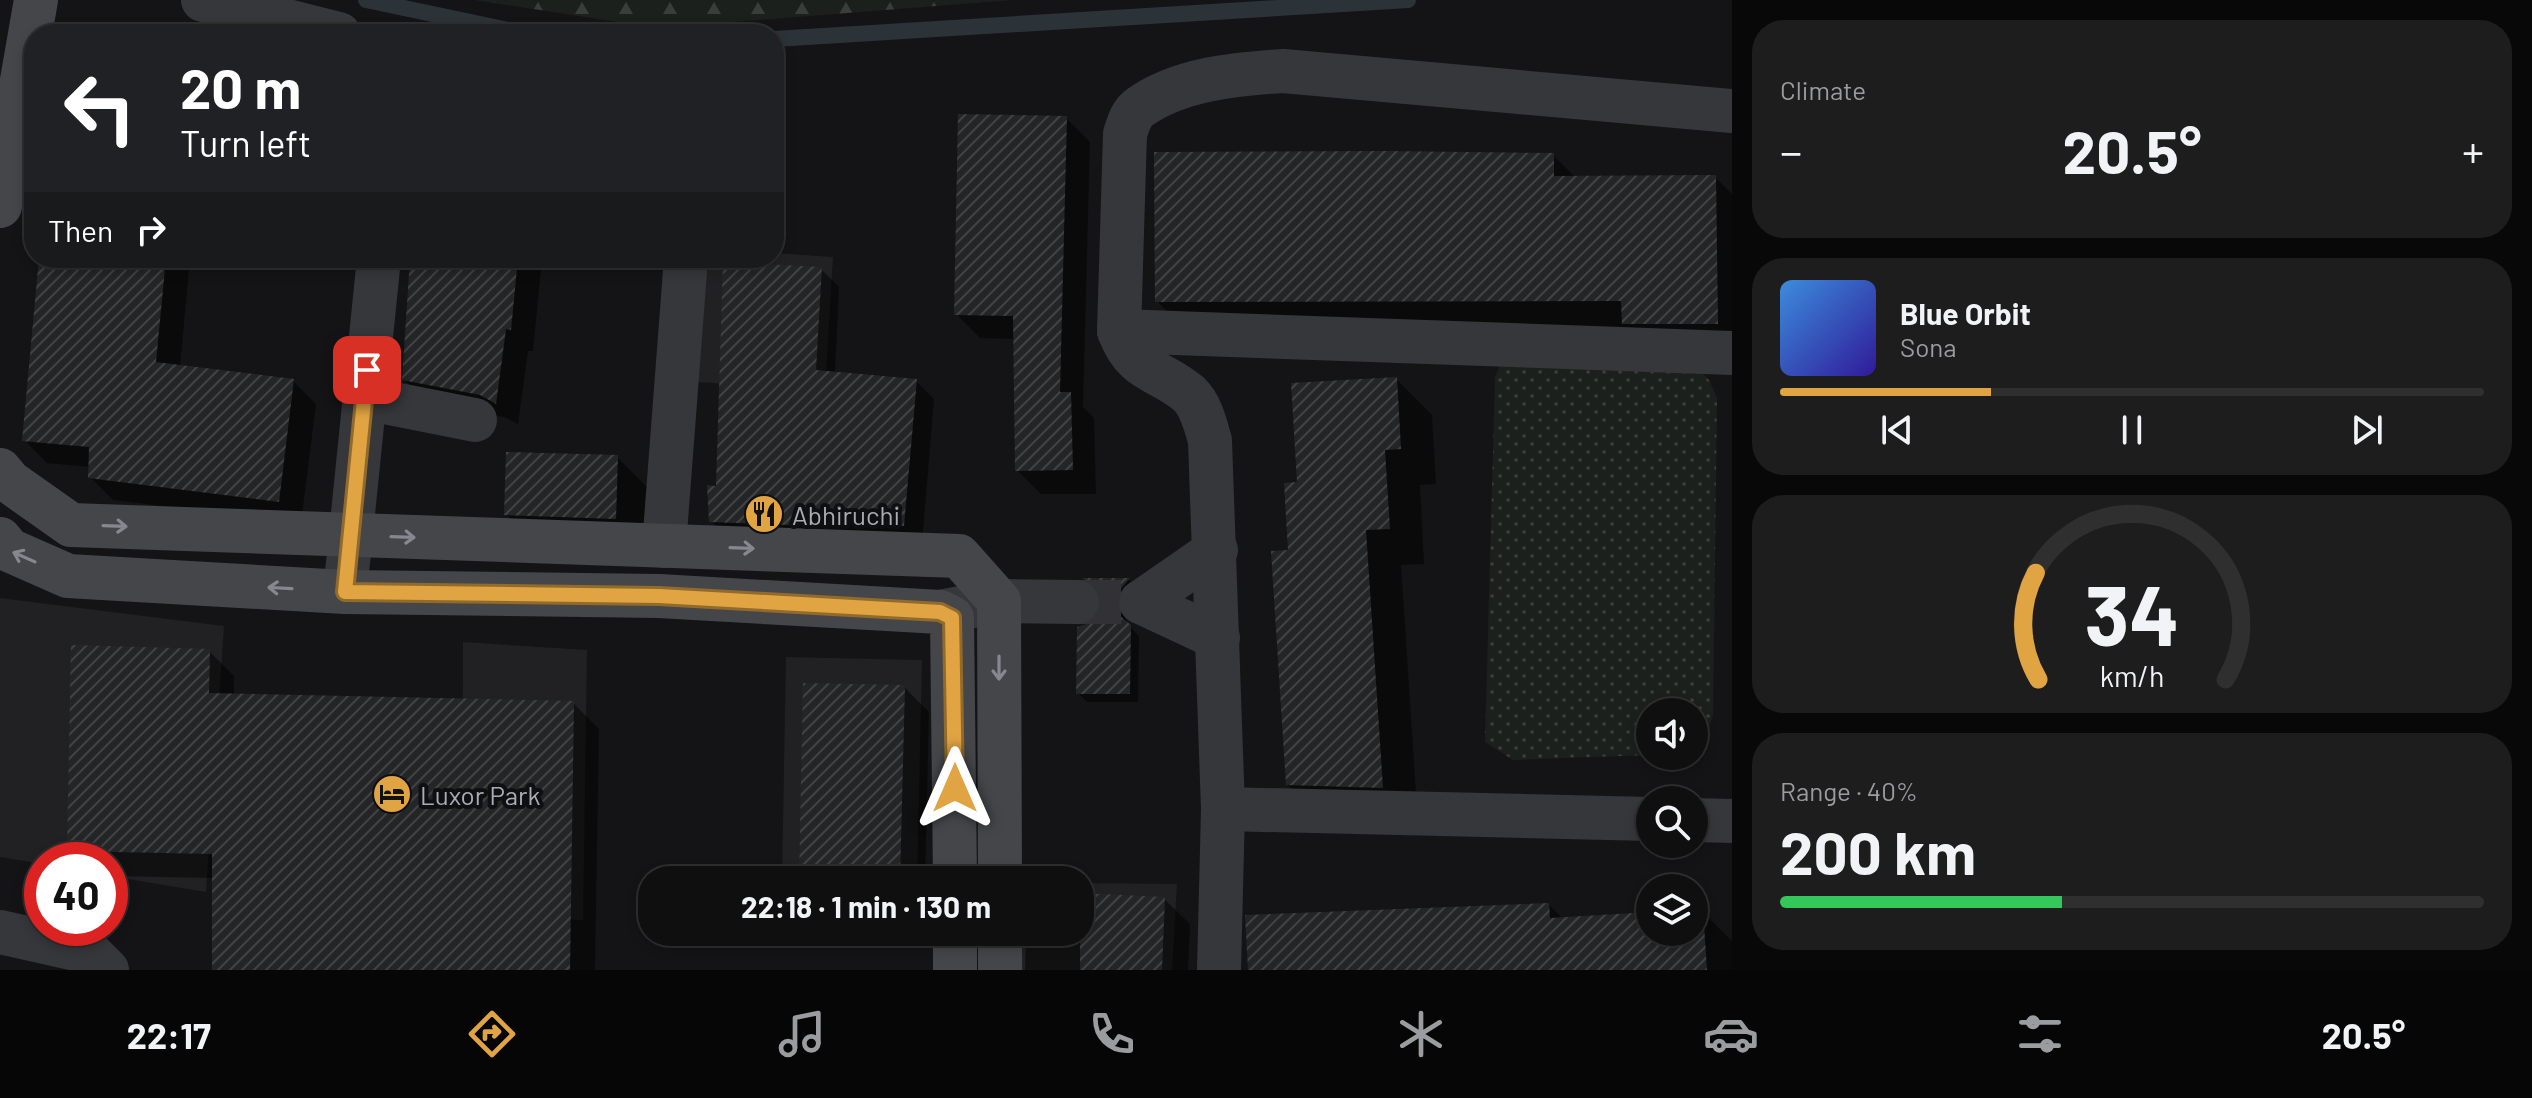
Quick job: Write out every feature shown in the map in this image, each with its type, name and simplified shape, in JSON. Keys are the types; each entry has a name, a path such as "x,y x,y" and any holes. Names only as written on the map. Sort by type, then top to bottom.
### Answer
{"street":[{"path":"32,24 36,0"},
{"path":"203,0 299,24"},
{"path":"0,206 24,69"},
{"path":"1219,970 1223,809 1212,463 1203,417 1190,395 1141,365 1125,348 1119,331 1125,134 1138,108 1193,84 1229,74 1283,71 1732,111"},
{"path":"345,592 378,268"},
{"path":"664,546 685,268"},
{"path":"1119,331 1732,353"},
{"path":"364,398 475,420"},
{"path":"0,470 10,482 71,525 959,556 999,601 1000,866"},
{"path":"0,539 9,550 68,576 345,592 659,596 940,612 999,601 1077,602"},
{"path":"1216,550 1141,602 1218,638"},
{"path":"940,612 952,618 955,866"},
{"path":"1223,809 1636,819"},
{"path":"1708,820 1732,821"},
{"path":"0,932 89,952 107,970"},
{"path":"955,946 955,970"},
{"path":"1000,946 1000,970"}],"shaded area":[{"path":"784,254 833,257 825,390 696,382 702,268 784,268"},
{"path":"0,598 224,626 206,892 128,879 128,842 24,842 24,861 0,857"},
{"path":"463,642 587,650 583,920 462,914"},
{"path":"786,657 922,660 917,866 782,866"},
{"path":"1094,883 1177,884 1172,970 1005,970 1006,946 1094,946"}],"green space":[{"path":"475,0 1012,0 707,24 630,24"},
{"path":"1500,365 1697,367 1709,380 1717,398 1713,715 1708,731 1708,698 1636,698 1636,756 1513,760 1485,742 1495,377"}],"building":[{"path":"958,114 1067,116 1060,392 1071,392 1073,470 1015,471 1013,316 954,315"},
{"path":"1154,152 1554,153 1554,176 1716,175 1718,324 1622,324 1621,301 1155,302"},
{"path":"822,267 816,370 917,379 904,526 815,519 814,526 709,522 707,485 716,486 723,268"},
{"path":"38,268 165,268 156,362 294,379 279,502 88,478 89,447 22,441"},
{"path":"409,268 517,268 511,330 506,329 496,404 480,395 402,380"},
{"path":"1397,377 1401,449 1385,450 1390,529 1366,530 1383,788 1286,785 1271,551 1288,550 1284,483 1297,482 1291,383"},
{"path":"506,452 618,455 616,519 504,515"},
{"path":"1082,578 1130,578 1119,591 1116,603 1120,616 1131,625 1130,694 1076,694 1077,627 1090,623 1099,614 1102,603 1098,589"},
{"path":"71,645 210,649 209,693 574,701 570,970 212,970 212,854 128,852 128,842 67,842"},
{"path":"803,683 905,685 900,866 799,866"},
{"path":"1094,894 1165,897 1162,970 1080,970 1080,946 1094,946"},
{"path":"1549,903 1550,918 1636,913 1636,946 1705,946 1707,970 1248,970 1245,915"}],"waterway":[{"path":"366,0 480,24"},
{"path":"784,38 1408,0"}],"tunnel":[{"path":"1077,602 1141,602"}],"place":[{"name":"Abhiruchi","path":"764,514"},
{"name":"Luxor Park","path":"392,794"}],"route":[{"path":"367,370 345,592 659,596 940,612 952,618 955,788"}]}
